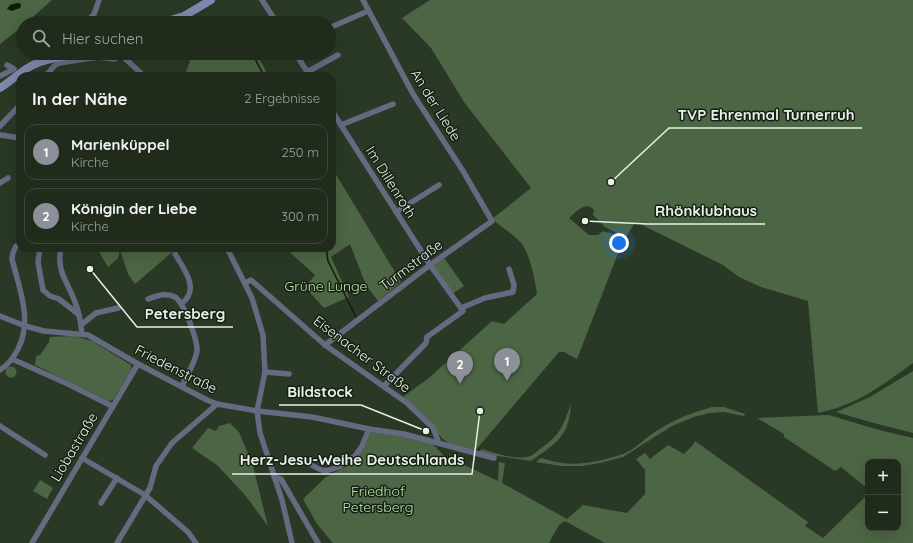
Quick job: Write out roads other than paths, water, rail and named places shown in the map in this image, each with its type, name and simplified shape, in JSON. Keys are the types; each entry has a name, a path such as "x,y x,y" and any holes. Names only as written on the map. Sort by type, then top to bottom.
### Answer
{"main road":[{"path":"184,16 211,0"},
{"path":"22,72 38,62 46,60"},
{"path":"0,88 16,76"}],"street":[{"path":"92,16 99,0"},
{"path":"262,0 272,16"},
{"name":"An der Liede","path":"363,0 413,94 463,170 492,221"},
{"path":"336,25 368,11"},
{"path":"49,72 59,63 78,60"},
{"path":"127,60 140,72"},
{"path":"300,60 308,72"},
{"path":"312,72 330,60"},
{"path":"0,76 14,69 7,65"},
{"path":"342,126 393,104"},
{"path":"0,126 16,109"},
{"name":"Im Dillenroth","path":"336,117 430,265 462,308"},
{"path":"0,135 16,137"},
{"path":"0,183 8,178"},
{"path":"396,212 439,185"},
{"name":"Turmstraße","path":"325,345 430,265 492,221"},
{"path":"0,370 12,359 21,343 25,326 26,314 12,259 16,246"},
{"path":"39,252 38,262 44,290 50,296 60,299 78,314"},
{"path":"60,252 59,258 63,278 75,302 82,334"},
{"path":"229,252 252,298 263,335 265,372 257,411 260,433 282,500 292,543"},
{"path":"175,254 190,280 190,290 185,302 181,304"},
{"path":"384,386 426,343 427,337 463,311 462,308 484,298 513,292 514,285 510,269"},
{"name":"Eisenacher Straße","path":"245,283 251,280 325,345 407,402 433,428 439,443"},
{"path":"148,299 166,294 176,298 181,304 196,342 196,353 182,386"},
{"path":"81,325 96,313 118,308"},
{"name":"Friedenstraße","path":"0,316 25,326 44,331 82,334 94,338 138,364 217,404 257,411 312,417 369,429 404,434 494,458"},
{"path":"12,359 112,406"},
{"name":"Liobastraße","path":"32,543 138,364"},
{"path":"265,372 289,374"},
{"path":"117,543 152,484 156,466 172,443 217,404"},
{"path":"0,426 45,455"},
{"path":"307,462 322,471 330,471 341,466 341,464 354,457 362,446 369,429"},
{"path":"82,458 145,495 188,532 196,543"},
{"path":"274,477 281,480 318,543"},
{"path":"101,503 117,478"}],"waterway":[{"path":"256,60 262,72"},
{"path":"327,252 328,261 356,317"}],"place":[{"name":"TVP Ehrenmal Turnerruh","path":"611,182"},
{"name":"Rhönklubhaus","path":"585,221"},
{"name":"Petersberg","path":"90,269"},
{"name":"Marienküppel","path":"507,381"},
{"name":"Königin der Liebe","path":"460,384"},
{"name":"Herz-Jesu-Weihe Deutschlands","path":"480,411"},
{"name":"Bildstock","path":"426,431"}],"park label":[{"name":"Grüne Lunge","path":"326,286"},
{"name":"Friedhof Petersberg","path":"378,500"}]}
